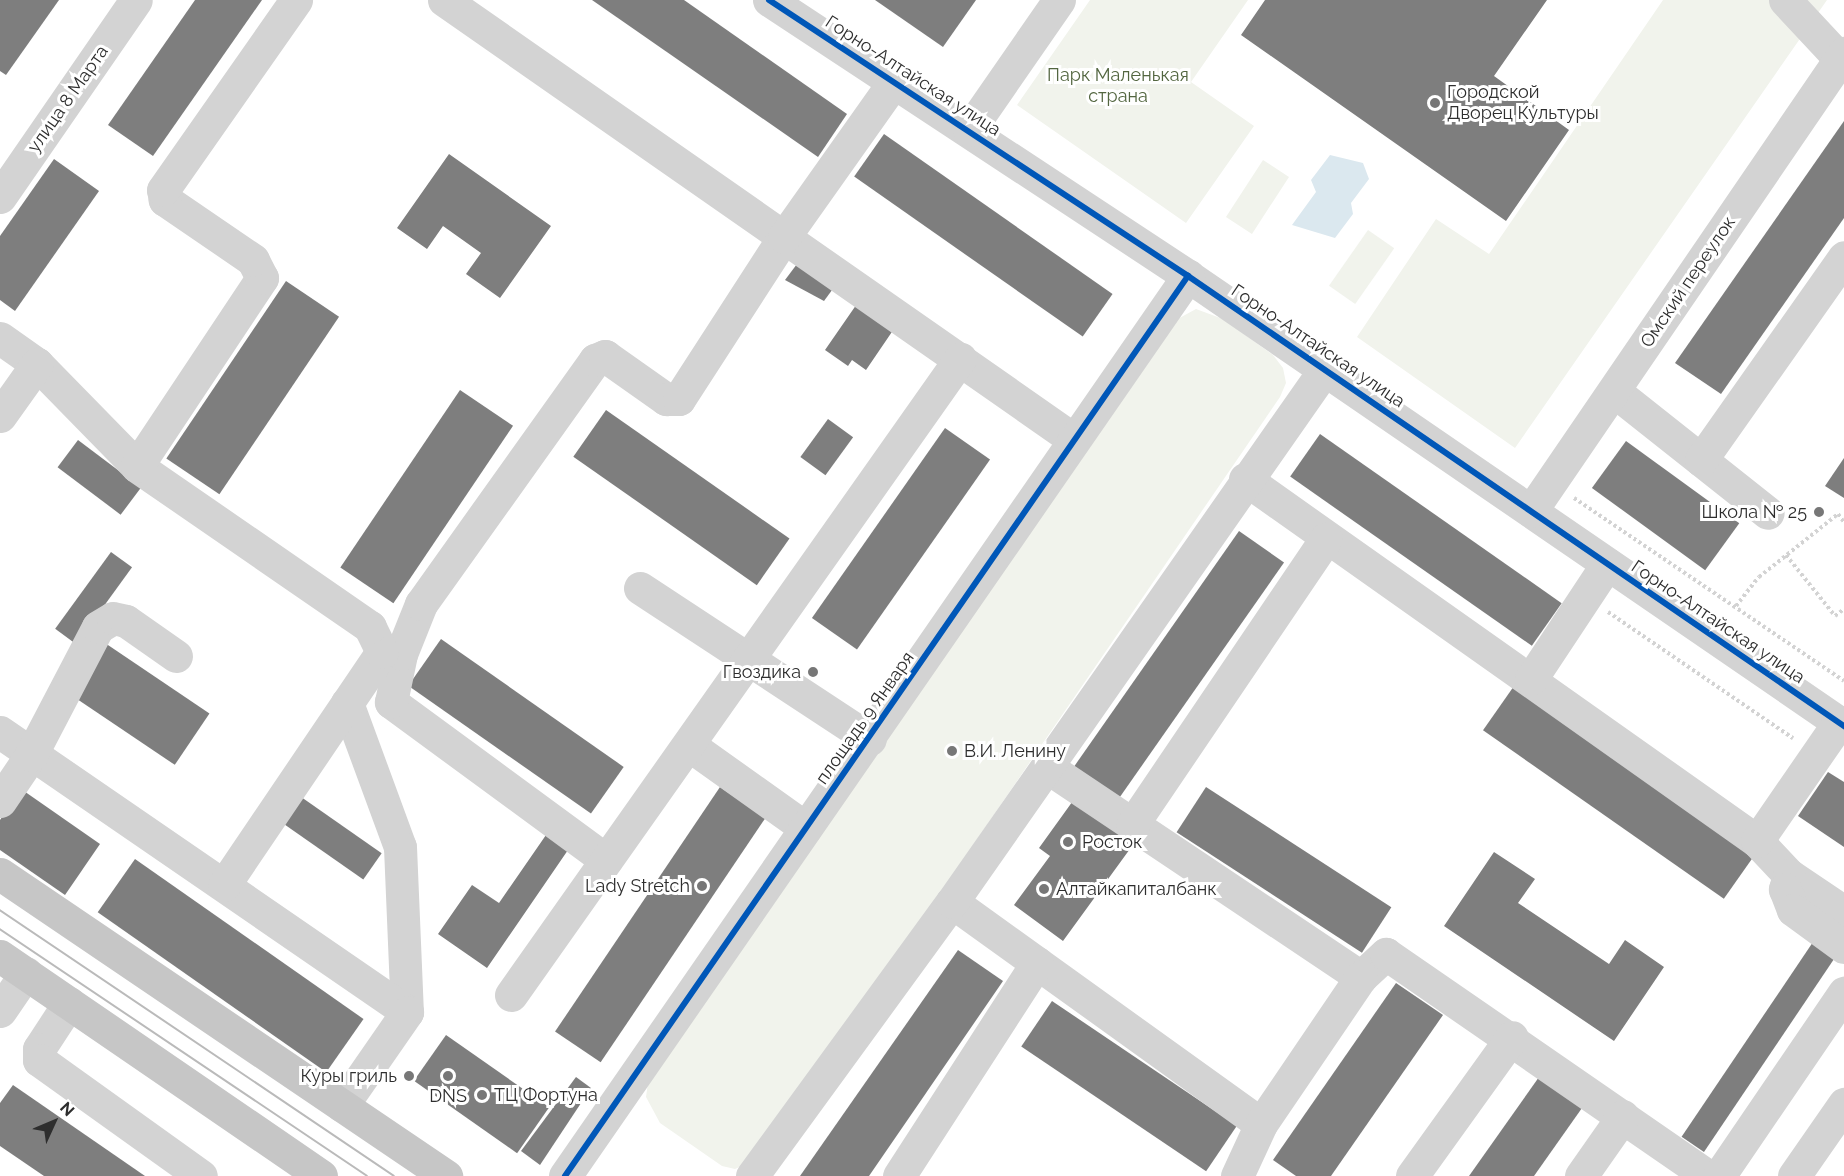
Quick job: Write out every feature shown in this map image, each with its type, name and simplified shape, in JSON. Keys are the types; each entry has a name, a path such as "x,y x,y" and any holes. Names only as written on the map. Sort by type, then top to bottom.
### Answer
{"main road":[{"path":"0,874 446,1176"},
{"path":"13,964 321,1176"}],"street":[{"name":"улица 8 Марта","path":"0,197 136,0"},
{"path":"137,466 262,278 253,260 165,200 163,190 296,0"},
{"path":"444,0 1074,439"},
{"name":"Горно-Алтайская улица","path":"769,0 893,83 969,130 1326,369 1606,564 1842,724"},
{"path":"969,130 1059,0"},
{"path":"1785,0 1839,69"},
{"name":"Омский переулок","path":"1531,511 1839,69"},
{"path":"606,860 391,702 401,654 421,604 595,360 605,356 666,399 679,399 784,237 893,83"},
{"path":"1701,460 1844,257"},
{"name":"площадь 9 Января","path":"565,1176 870,739 1188,276"},
{"path":"0,338 37,364 137,466 370,627 382,652 224,885"},
{"path":"511,995 960,359"},
{"path":"0,416 37,364"},
{"path":"752,1176 952,902 1245,479 1326,369"},
{"path":"1614,391 1768,513"},
{"path":"1245,479 1326,538 1531,679 1757,841 1789,875 1844,912"},
{"path":"1132,825 1326,538"},
{"path":"1531,679 1606,564"},
{"path":"640,588 870,739"},
{"path":"0,801 31,755 98,627 106,621 126,621 176,656"},
{"path":"342,1107 407,1012 400,847 347,703"},
{"path":"1757,841 1817,754 1842,724"},
{"path":"0,732 407,1012"},
{"path":"689,745 806,828"},
{"path":"1047,767 1361,977"},
{"path":"1789,875 1785,889 1793,910 1844,947"},
{"path":"952,902 1261,1124"},
{"path":"1237,1176 1261,1124 1361,977 1386,954 1512,1037 1708,1176"},
{"path":"899,1176 1037,963"},
{"path":"0,1011 13,964"},
{"path":"1719,1176 1844,993"},
{"path":"69,1003 39,1049 39,1060 201,1176"},
{"path":"1412,1176 1512,1037"},
{"path":"1794,1176 1844,1104"},
{"path":"1581,1176 1623,1116"}],"path":[{"path":"1551,483 1844,681"},
{"path":"1736,606 1759,577 1838,514 1844,522"},
{"path":"1786,555 1835,616 1844,609"},
{"path":"1585,596 1817,754"}],"green space":[{"name":"Парк Маленькая страна","path":"1090,0 1248,0 1191,82 1254,126 1186,223 1017,105"},
{"path":"1663,0 1827,0 1515,448 1357,337 1436,219 1489,254"},
{"path":"1263,160 1289,177 1252,234 1226,217"},
{"path":"1368,230 1394,248 1355,304 1329,286"},
{"path":"1196,309 1223,319 1273,355 1283,368 1286,383 1280,397 758,1159 735,1169 722,1166 660,1123 646,1097 648,1083 1174,321"}],"shaded area":[{"path":"1330,155 1363,163 1369,179 1351,203 1353,214 1335,238 1292,225 1316,192 1311,180"}],"building":[{"path":"0,0 59,0 6,75 0,71"},
{"path":"195,0 262,0 153,156 108,125"},
{"path":"592,0 684,0 847,114 818,157"},
{"path":"875,0 976,0 943,47"},
{"name":"Городской Дворец Культуры","path":"1265,0 1547,0 1494,76 1569,130 1506,221 1241,35"},
{"path":"1844,121 1844,218 1721,394 1675,363"},
{"path":"884,134 1113,294 1083,337 854,177"},
{"path":"449,154 551,226 500,298 466,274 481,253 443,226 427,249 397,228"},
{"path":"54,159 99,191 15,311 0,300 0,236"},
{"path":"803,256 835,286 824,301 785,280"},
{"path":"286,281 339,317 219,494 166,458"},
{"path":"861,298 898,323 866,370 852,360 848,366 825,350"},
{"path":"460,390 513,426 393,603 340,567"},
{"path":"606,410 789,538 757,585 573,457"},
{"path":"828,419 853,437 825,475 800,457"},
{"path":"945,428 990,460 857,650 812,618"},
{"path":"1320,434 1562,603 1532,646 1290,477"},
{"path":"78,440 141,488 121,515 58,467"},
{"path":"1626,441 1739,523 1705,570 1592,488"},
{"path":"1844,458 1844,498 1825,486"},
{"path":"1239,531 1284,563 1117,802 1072,770"},
{"path":"111,552 132,567 76,644 55,629"},
{"path":"441,639 624,767 591,814 408,686"},
{"path":"105,643 209,713 175,765 70,694"},
{"path":"1514,686 1755,855 1724,899 1483,730"},
{"path":"1828,772 1844,782 1844,847 1798,816"},
{"path":"720,787 766,818 601,1062 555,1032"},
{"path":"1206,787 1391,907 1362,953 1177,832"},
{"path":"21,789 100,844 65,895 0,850 0,820"},
{"path":"294,792 382,853 363,880 276,818"},
{"path":"1075,798 1135,842 1063,941 1014,905 1050,856 1039,848"},
{"path":"546,835 568,850 487,968 438,934 472,885 499,903"},
{"path":"1494,852 1535,879 1518,903 1609,964 1625,940 1664,967 1614,1041 1444,926"},
{"path":"135,859 364,1019 326,1072 98,912"},
{"path":"1813,942 1835,957 1704,1152 1682,1137"},
{"path":"958,950 1003,981 869,1176 800,1176"},
{"path":"1396,983 1443,1015 1331,1176 1296,1176 1273,1160"},
{"path":"1052,1001 1237,1126 1206,1171 1021,1047"},
{"name":"ТЦ Фортуна","path":"446,1035 549,1107 517,1153 414,1081"},
{"path":"576,1077 591,1088 540,1165 521,1151"},
{"path":"1539,1077 1582,1108 1534,1176 1469,1176"},
{"path":"13,1085 145,1176 44,1176 0,1146 0,1103"}],"tram line":[{"path":"0,910 394,1176"},
{"path":"0,929 367,1176"}],"cycle path":[{"path":"769,0 1188,276 1844,726"},
{"path":"565,1176 1188,276"}],"place":[{"name":"Городской Дворец Культуры","path":"1435,103"},
{"name":"Школа № 25","path":"1819,512"},
{"name":"Гвоздика","path":"813,672"},
{"name":"В.И. Ленину","path":"952,751"},
{"name":"Росток","path":"1068,842"},
{"name":"Lady Stretch","path":"702,886"},
{"name":"Алтайкапиталбанк","path":"1044,889"},
{"name":"Куры гриль","path":"409,1076"},
{"name":"DNS","path":"448,1076"},
{"name":"ТЦ Фортуна","path":"482,1095"}]}
